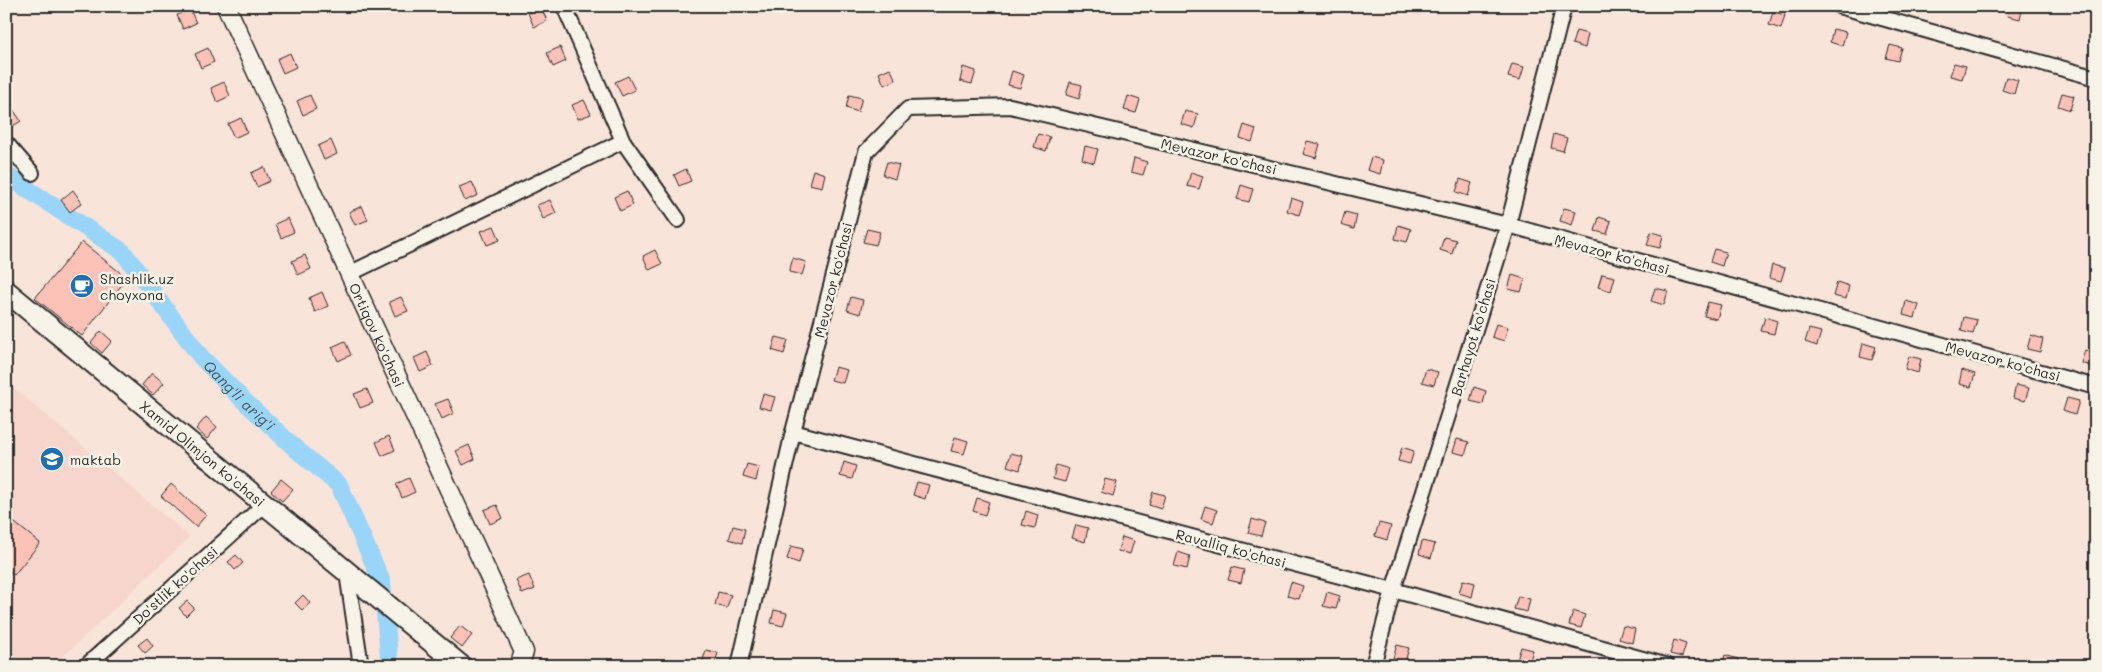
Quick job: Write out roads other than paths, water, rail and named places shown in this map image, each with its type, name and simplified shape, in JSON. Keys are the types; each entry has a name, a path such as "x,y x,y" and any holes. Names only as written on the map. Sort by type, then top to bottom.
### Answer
{"main road":[{"name":"Xamid Olimjon ko'chasi","path":"6,292 265,504 371,594 461,666"}],"street":[{"name":"Ortiqov ko'chasi","path":"226,6 524,652 519,666"},
{"path":"564,6 623,141 678,220"},
{"name":"Barhayot ko'chasi","path":"1373,666 1393,590 1508,225 1564,6"},
{"path":"1839,6 2096,78"},
{"name":"Mevazor ko'chasi","path":"740,666 793,432 866,152 908,109 1010,106 1508,225 2096,387"},
{"path":"350,274 623,141"},
{"path":"6,143 32,173"},
{"name":"Ravalliq ko'chasi","path":"793,432 1393,590 1668,666"},
{"name":"Do'stlik ko'chasi","path":"86,666 265,504"},
{"path":"347,573 361,666"}],"waterway":[{"name":"Qang'li arig'i","path":"6,175 123,252 201,357 243,400 296,449 339,485 382,582 390,666"}],"place":[{"name":"Shashlik.uz choyxona","path":"82,286"},
{"name":"maktab","path":"52,459"}]}
